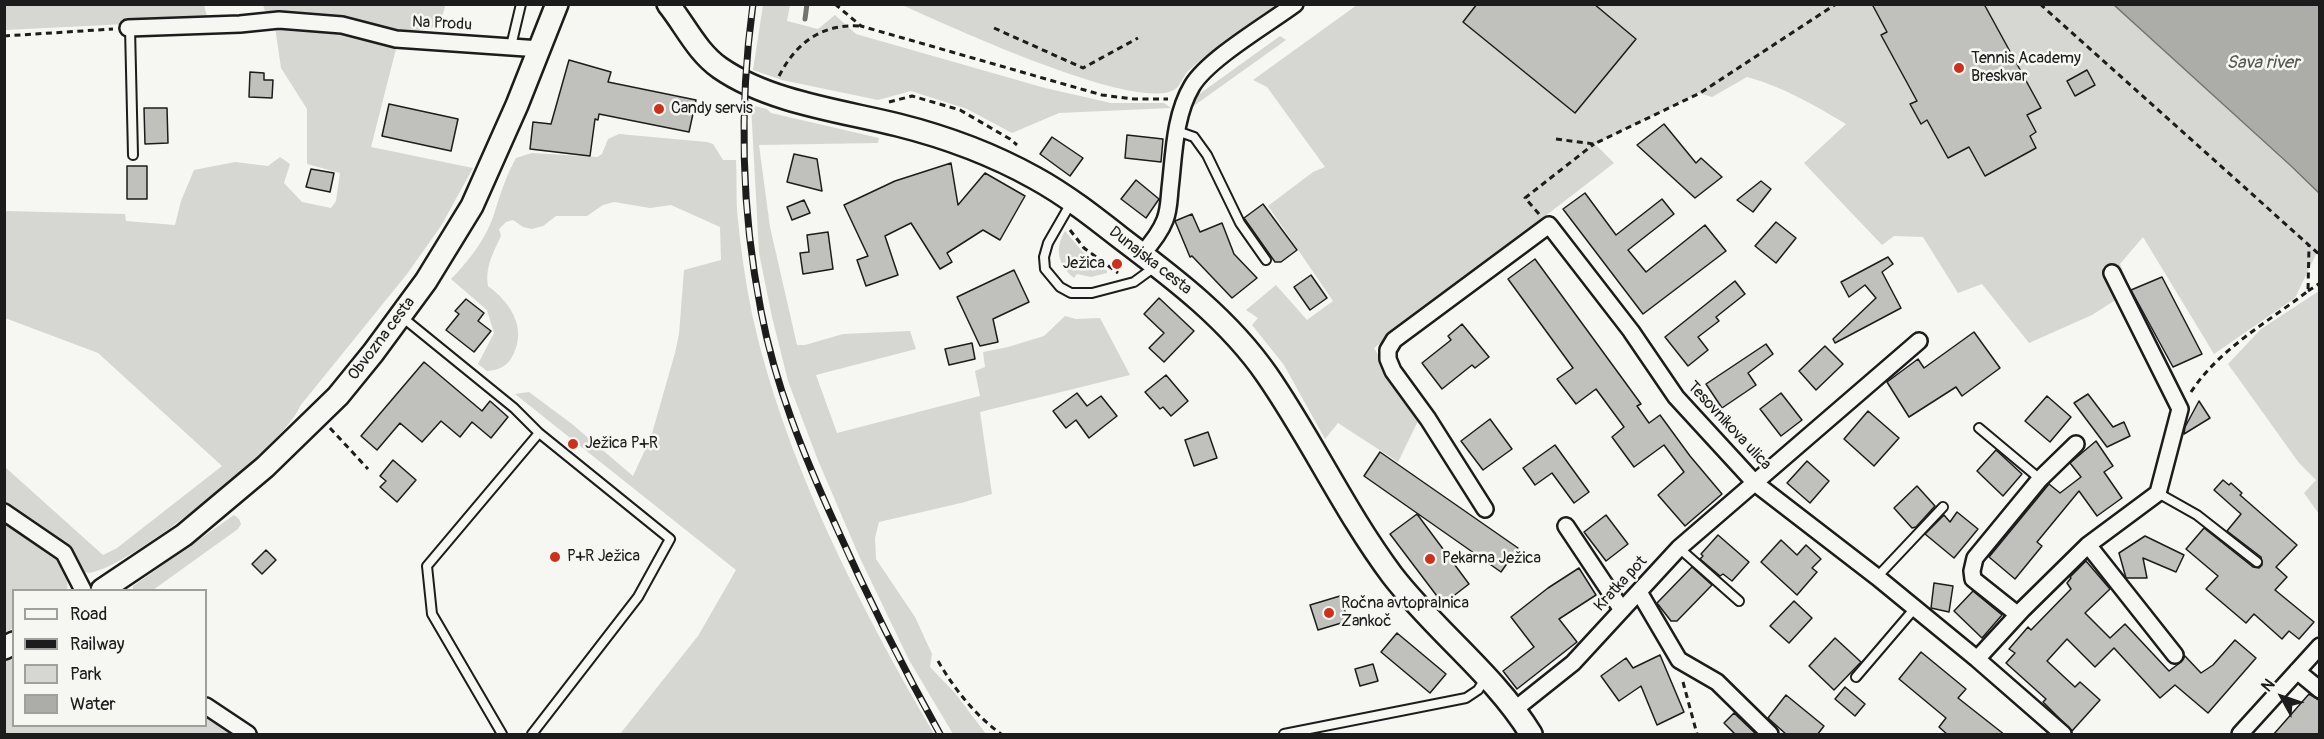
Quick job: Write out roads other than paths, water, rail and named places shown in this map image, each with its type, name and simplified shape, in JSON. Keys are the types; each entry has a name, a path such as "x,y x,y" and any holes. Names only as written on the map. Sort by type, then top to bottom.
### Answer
{"main road":[{"name":"Obvozna cesta","path":"105,589 184,535 265,467 319,416 352,379 401,316 426,281 472,206 488,174 557,4"},
{"name":"Dunajska cesta","path":"668,4 682,13 709,59 746,83 764,91 913,129 972,148 1033,177 1072,201 1149,259 1216,316 1253,357 1301,428 1354,519 1392,574 1433,623 1486,677 1514,710 1531,735"}],"street":[{"path":"1149,259 1156,237 1166,218 1177,131 1191,88 1207,68 1295,4"},
{"name":"Na Produ","path":"129,28 240,24 279,20 342,25 396,39 540,49"},
{"name":"Tesovnikova ulica","path":"1485,509 1428,419 1393,371 1388,359 1388,350 1394,340 1549,225 1630,331 1676,397 1755,483 1915,608 2063,735"},
{"path":"1977,659 2088,545 2158,494 2180,409 2112,273"},
{"name":"Kratka pot","path":"1514,710 1573,663 1679,548 1919,340"},
{"path":"2018,615 1974,579 1972,571 1975,558 2040,479 2076,444"},
{"path":"4,512 64,553 82,589"},
{"path":"1566,526 1622,610"},
{"path":"2088,545 2175,655"},
{"path":"1639,592 1679,660 1717,682 1770,735"},
{"path":"2240,735 2319,646"},
{"path":"2296,671 2319,690"},
{"path":"207,707 248,735"}],"lane":[{"path":"511,46 520,4"},
{"path":"129,28 133,155"},
{"path":"1177,131 1194,137 1207,155 1240,223 1266,260"},
{"path":"1072,201 1048,243 1044,256 1045,269 1060,286 1071,293 1092,293 1134,282 1149,259"},
{"path":"401,316 514,408 539,433 670,539 638,597 532,735"},
{"path":"1979,428 2040,479"},
{"path":"502,735 432,614 427,566 539,433"},
{"path":"2158,494 2197,515 2257,562"},
{"path":"1877,577 1943,507"},
{"path":"1679,548 1739,601"},
{"path":"1856,677 1915,608"},
{"path":"1284,735 1466,699 1478,690 1486,677"}],"water":[{"name":"Sava river","path":"2114,5 2319,5 2319,193 2291,166"}],"waterway":[{"path":"805,19 807,4"}],"railway":[{"path":"753,4 746,81 744,158 749,234 767,339 782,393 823,498 885,630 940,734"}],"place":[{"name":"Tennis Academy Breskvar","path":"1959,68"},
{"name":"Candy servis","path":"659,109"},
{"name":"Ježica","path":"1117,264"},
{"name":"Ježica P+R","path":"573,444"},
{"name":"P+R Ježica","path":"555,557"},
{"name":"Pekarna Ježica","path":"1430,559"},
{"name":"Ročna avtopralnica Zankoč","path":"1329,613"}]}
